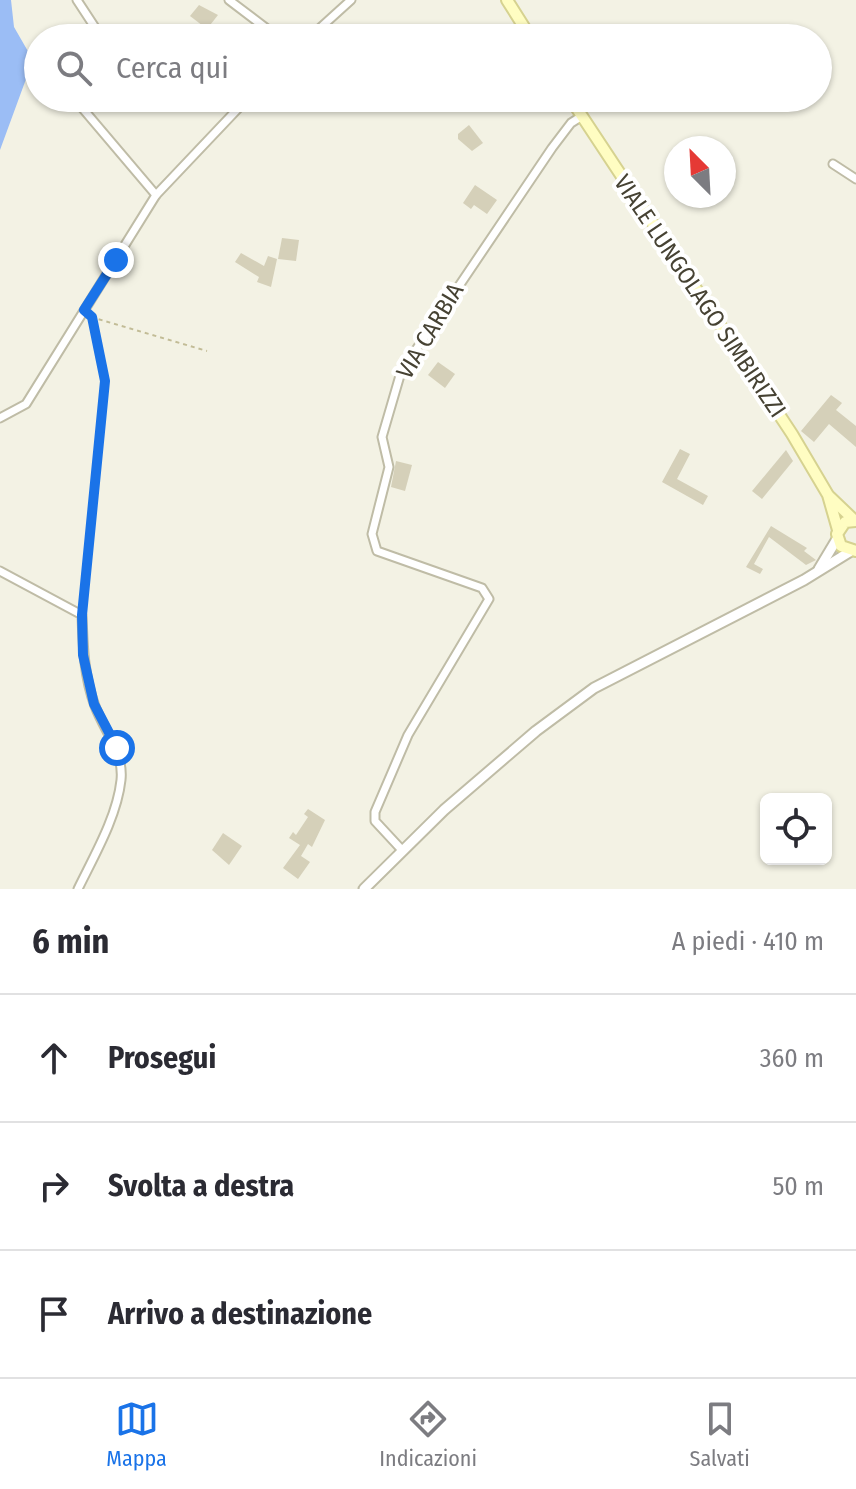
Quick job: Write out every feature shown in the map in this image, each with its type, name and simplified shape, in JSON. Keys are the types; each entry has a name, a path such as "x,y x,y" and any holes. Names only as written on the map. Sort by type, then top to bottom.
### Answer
{"main road":[{"path":"507,0 522,24"},
{"name":"VIALE LUNGOLAGO SIMBIRIZZI","path":"579,112 828,495 856,521"},
{"name":"VIALE LUNGOLAGO SIMBIRIZZI","path":"828,495 838,534"},
{"path":"854,553 838,534 845,522 856,521"}],"street":[{"path":"77,0 93,24"},
{"path":"229,0 261,24"},
{"path":"324,24 351,0"},
{"path":"86,112 156,195"},
{"path":"0,418 26,404 156,195 235,112"},
{"name":"VIA CARBIA","path":"401,849 375,821 375,812 408,735 489,599 482,588 377,551 372,534 389,467 382,437 401,372 437,313 552,148 571,123 582,116"},
{"path":"833,164 856,179"},
{"path":"817,571 838,534"},
{"path":"364,889 401,849 536,731 594,688 854,553"},
{"path":"0,571 82,615 83,655 94,704 117,748 121,778 115,805 78,889"}],"path":[{"path":"84,310 92,317 207,351"},
{"path":"82,615 105,381 92,317"}],"water":[{"path":"0,0 11,0 14,27 24,44 24,85 0,150"}],"building":[{"path":"199,5 218,15 211,24 200,24 190,16"},
{"path":"469,125 483,143 472,151 458,139 458,134"},
{"path":"475,185 497,200 487,214 474,205 471,209 463,203"},
{"path":"282,238 299,240 296,261 278,259"},
{"path":"241,253 264,266 268,256 277,259 271,287 257,282 259,277 235,262"},
{"path":"438,362 455,374 445,388 428,375"},
{"path":"831,395 842,403 836,410 856,426 856,447 829,424 814,442 801,431"},
{"path":"680,449 690,454 677,479 708,496 703,505 662,482"},
{"path":"786,450 793,461 762,499 752,491"},
{"path":"396,461 412,465 405,491 391,487"},
{"path":"771,526 807,548 804,551 816,560 806,565 769,537 754,564 763,569 760,574 746,567"},
{"path":"308,809 325,820 312,847 308,844 301,856 310,862 298,879 283,868 300,845 289,838 293,832 296,835 308,817 304,814"},
{"path":"223,833 242,846 229,865 212,850"}],"route":[{"path":"116,260 84,310 92,317 105,381 82,615 83,655 94,704 117,748"}]}
